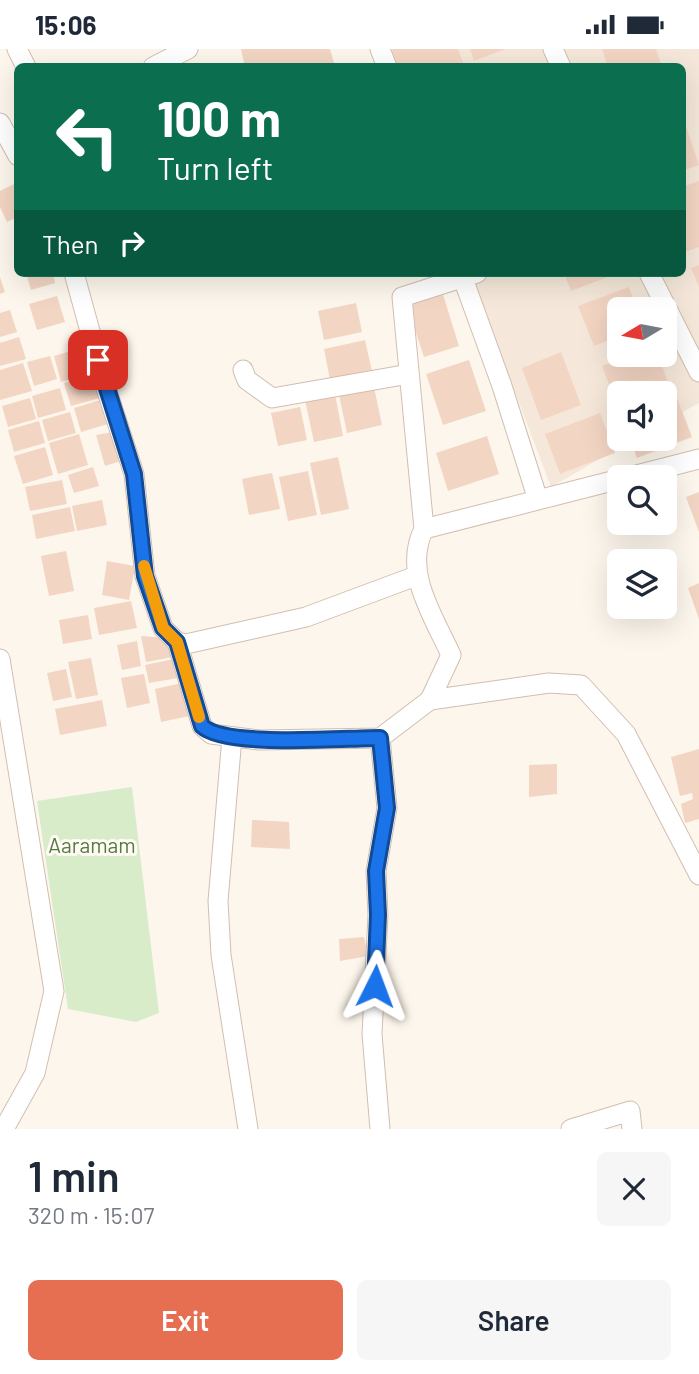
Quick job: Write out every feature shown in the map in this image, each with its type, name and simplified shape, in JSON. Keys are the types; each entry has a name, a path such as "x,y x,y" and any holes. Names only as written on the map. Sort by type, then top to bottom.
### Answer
{"street":[{"path":"161,63 188,49"},
{"path":"0,123 14,149"},
{"path":"75,277 104,382 134,474 145,576 163,628 177,642 202,726 211,734 259,740 380,738 430,700 452,655 416,576 418,541 424,529 402,297 461,277"},
{"path":"468,277 538,500"},
{"path":"651,277 699,373"},
{"path":"243,370 247,380 272,398 409,374"},
{"path":"677,465 699,460"},
{"path":"424,529 607,482"},
{"path":"177,642 186,644 306,617 416,576"},
{"path":"0,659 54,991 35,1073 4,1129"},
{"path":"430,700 549,683 581,685 626,734 699,875"},
{"path":"233,737 218,901 221,955 248,1129"},
{"path":"380,738 387,808 376,871 378,915 372,1034 380,1129"},
{"path":"572,1129 630,1111 632,1129"}],"shaded area":[{"path":"385,49 699,49 699,403 677,415 677,381 607,381 607,451 614,451 551,487 472,277 686,277 686,63 391,63"}],"green space":[{"name":"Aaramam","path":"132,787 159,1013 136,1022 68,1009 37,801"}],"building":[{"path":"241,49 330,49 334,63 244,63"},
{"path":"392,49 458,49 463,63 397,63"},
{"path":"470,49 505,49 474,61"},
{"path":"602,49 656,49 661,63 607,63"},
{"path":"686,126 699,165 686,170"},
{"path":"699,181 699,247 686,252 686,186"},
{"path":"14,184 14,219 7,222 0,207 0,191"},
{"path":"699,265 699,287 691,268"},
{"path":"0,277 5,292 0,294"},
{"path":"27,277 54,277 55,283 31,290"},
{"path":"566,277 608,277 571,291"},
{"path":"629,287 632,297 607,297 607,341 594,346 578,306"},
{"path":"441,288 459,346 424,357 405,300"},
{"path":"57,296 65,322 37,330 29,304"},
{"path":"356,303 362,332 324,340 318,311"},
{"path":"10,310 17,332 0,337 0,313"},
{"path":"19,337 26,359 0,366 0,343"},
{"path":"365,340 372,371 330,380 324,349"},
{"path":"81,348 89,374 61,382 54,356"},
{"path":"561,352 581,405 541,420 522,368"},
{"path":"50,356 57,379 34,386 27,362"},
{"path":"469,360 486,411 443,425 426,374"},
{"path":"23,363 32,391 0,400 0,370"},
{"path":"602,366 662,367 668,381 608,381"},
{"path":"93,375 100,398 71,406 64,383"},
{"path":"374,387 382,425 347,433 339,395"},
{"path":"60,388 66,410 38,418 32,396"},
{"path":"335,394 343,436 314,442 305,400"},
{"path":"30,398 36,419 8,427 2,406"},
{"path":"677,398 692,437 677,443"},
{"path":"101,400 108,424 81,432 74,408"},
{"path":"300,407 307,440 278,446 271,413"},
{"path":"70,412 76,433 48,441 42,420"},
{"path":"600,413 607,432 607,451 615,453 560,474 545,434"},
{"path":"39,421 45,443 14,452 8,430"},
{"path":"113,432 121,461 105,466 96,435"},
{"path":"79,434 88,465 58,474 49,443"},
{"path":"487,436 499,474 448,491 436,453"},
{"path":"45,447 53,475 23,484 14,456"},
{"path":"634,451 655,451 637,458"},
{"path":"338,457 349,509 321,515 310,463"},
{"path":"93,467 99,486 74,493 68,475"},
{"path":"308,471 317,515 288,521 279,477"},
{"path":"272,473 280,509 249,515 242,479"},
{"path":"62,480 67,504 30,511 25,487"},
{"path":"699,492 699,532 686,497"},
{"path":"102,500 107,525 77,531 72,506"},
{"path":"70,507 75,531 36,539 32,515"},
{"path":"66,551 74,591 49,596 41,556"},
{"path":"107,561 135,566 129,600 102,595"},
{"path":"699,583 699,619 688,588"},
{"path":"131,601 137,628 99,635 94,608"},
{"path":"88,615 92,639 63,644 59,620"},
{"path":"141,636 166,638 173,657 146,662"},
{"path":"137,641 141,666 122,670 117,645"},
{"path":"91,658 98,695 76,699 68,662"},
{"path":"174,659 178,678 149,683 145,665"},
{"path":"66,669 72,697 53,701 47,673"},
{"path":"144,674 150,703 127,708 121,678"},
{"path":"182,683 189,716 161,722 155,689"},
{"path":"102,700 107,726 60,735 55,709"},
{"path":"699,749 699,819 685,823 681,804 693,799 692,793 680,796 671,757"},
{"path":"557,764 557,794 529,797 529,765"},
{"path":"252,820 289,822 290,849 251,847"},
{"path":"364,937 368,956 340,961 339,939"}],"slow traffic":[{"path":"144,566 163,628 177,642 199,717"}],"route":[{"path":"98,360 134,474 145,576 163,628 177,642 202,726 211,734 259,740 380,738 387,808 376,871 378,915 375,986"}]}
